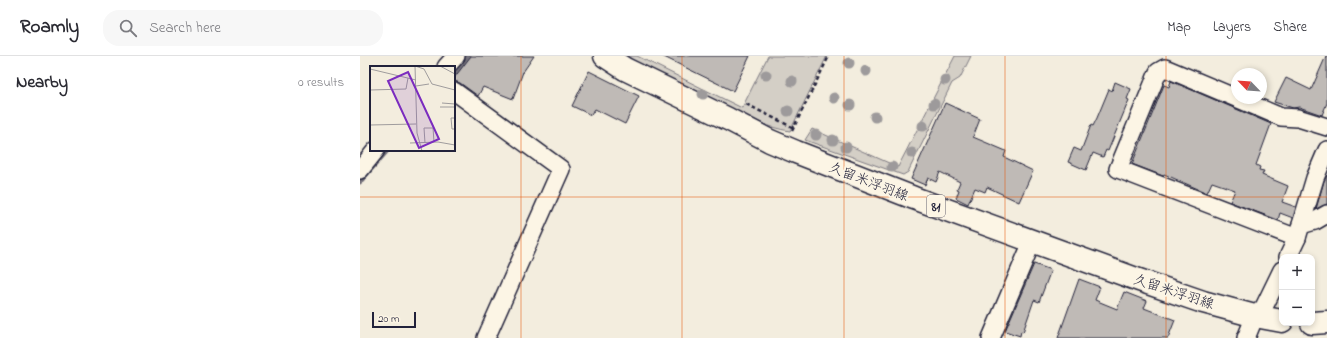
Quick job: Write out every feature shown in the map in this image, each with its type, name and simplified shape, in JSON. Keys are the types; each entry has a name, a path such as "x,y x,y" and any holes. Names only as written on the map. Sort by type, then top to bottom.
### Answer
{"main road":[{"name":"久留米浮羽線","path":"605,56 625,69 770,141 907,195 1032,242 1203,302 1255,316 1279,320"},
{"path":"1315,323 1327,322"}],"street":[{"path":"447,66 456,56"},
{"path":"1299,232 1118,169 1158,72 1166,68 1281,117 1298,118 1327,127"},
{"path":"457,92 561,169 486,338"},
{"path":"1289,254 1299,232 1315,178 1327,150"},
{"path":"360,170 375,151"},
{"path":"1299,232 1327,214"},
{"path":"992,338 1032,242"},
{"path":"1246,338 1255,316 1264,307 1279,276"}],"path":[{"path":"791,133 829,56"},
{"path":"746,104 794,128"}],"shaded area":[{"path":"627,56 637,56 742,108 768,56 827,56 790,131 773,127 748,118 663,76"},
{"path":"955,56 971,56 960,78 952,83 908,172 903,175 805,140 812,129 898,167"}],"building":[{"path":"471,56 534,56 523,72 513,99 483,87 478,96 460,83 455,81 455,77"},
{"path":"662,56 750,56 733,91"},
{"path":"1326,56 1327,103 1322,115 1299,107 1293,108 1274,102 1286,78 1311,90"},
{"path":"589,71 639,96 625,124 595,109 591,115 572,106"},
{"path":"1171,81 1271,124 1256,165 1260,167 1259,170 1264,171 1262,175 1288,186 1282,202 1296,207 1293,218 1280,213 1278,220 1230,202 1235,190 1212,182 1207,193 1164,174 1163,176 1132,164 1164,85 1169,87"},
{"path":"1115,82 1131,89 1127,99 1129,100 1108,151 1106,150 1103,157 1093,153 1086,170 1068,162 1074,148 1081,151 1091,125 1093,126 1109,89 1112,91"},
{"path":"945,103 980,119 973,137 1006,151 1004,157 1033,171 1019,202 987,187 985,192 975,188 968,204 956,198 959,190 957,189 960,182 940,172 936,182 928,178 925,185 911,179"},
{"path":"1327,175 1327,204 1316,209 1324,181"},
{"path":"1034,264 1051,270 1039,302 1034,300 1023,332 1021,331 1020,336 1005,331"},
{"path":"1079,279 1100,287 1095,300 1117,309 1124,292 1147,301 1144,308 1175,320 1168,338 1058,338"}],"waterway":[{"path":"455,73 469,56"},
{"path":"360,182 387,151"}]}
